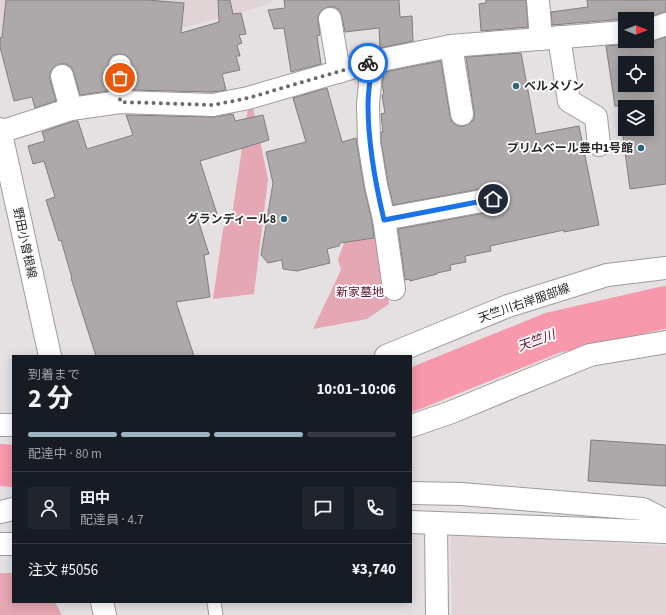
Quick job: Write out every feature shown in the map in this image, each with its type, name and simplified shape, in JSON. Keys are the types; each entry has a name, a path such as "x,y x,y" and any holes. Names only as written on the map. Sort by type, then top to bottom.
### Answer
{"street":[{"path":"538,0 569,102 596,117 599,145"},
{"path":"330,19 339,72"},
{"path":"654,28 666,24"},
{"path":"0,131 71,109 120,102 213,105 248,98 372,62 451,46 618,33"},
{"path":"451,46 462,114"},
{"path":"372,62 368,104 369,142 376,185 384,220 394,289"},
{"path":"120,66 120,102"},
{"path":"62,76 71,109"},
{"name":"野田小曽根線","path":"0,131 50,355"},
{"path":"384,220 493,199"},
{"name":"天竺川右岸服部線","path":"388,355 508,306 607,275 666,268"},
{"path":"412,426 449,413 590,355 666,342"},
{"path":"0,425 12,425"},
{"path":"412,493 461,494 643,509 666,521"},
{"path":"0,501 12,503"},
{"path":"0,512 12,509"},
{"path":"412,522 666,532"},
{"path":"436,524 437,615"},
{"path":"0,544 12,544"},
{"path":"102,603 104,615"}],"lane":[{"path":"214,603 216,615"}],"shaded area":[{"path":"0,0 274,0 264,6 174,30 4,61 0,48"},
{"path":"453,534 666,546 666,615 452,615 450,537"}],"green space":[{"path":"253,107 268,179 254,294 213,299 223,229 232,215 248,108"},
{"name":"新家墓地","path":"377,215 389,304 367,319 313,329 341,270 338,259 352,222"},
{"path":"0,573 12,573 12,603 56,603 62,615 0,615"}],"building":[{"path":"6,0 147,0 184,3 181,33 219,22 218,0 230,0 233,14 241,13 246,34 239,35 242,43 237,45 240,56 236,56 240,70 222,74 226,90 212,92 132,90 131,60 126,55 113,55 109,60 108,66 108,91 80,95 71,67 66,64 59,64 53,68 50,73 50,79 56,101 35,108 32,97 14,101 0,47"},
{"path":"284,0 399,0 400,17 412,16 413,41 380,48 379,28 345,32 340,11 335,7 328,7 322,10 318,15 320,35 317,36 321,64 291,72 284,28 274,29 268,10 285,8"},
{"path":"486,0 526,0 528,27 481,31 479,4 486,3"},
{"path":"587,0 666,0 666,12 654,16 654,12 618,12 618,20 552,25 551,12 588,7"},
{"path":"666,37 666,184 630,189 623,136 654,136 654,100 618,100 618,106 615,106 606,46 618,45 618,48 654,48 654,41"},
{"path":"521,53 536,134 579,126 599,225 564,232 564,230 490,246 491,251 465,256 466,262 450,265 451,270 410,281 409,279 405,280 398,229 495,211 505,204 505,197 502,191 497,187 491,187 393,205 381,141 381,132 383,132 381,114 385,113 382,95 384,94 382,85 384,72 441,61 452,122 457,126 464,126 474,119 466,57"},
{"path":"327,88 342,142 356,138 374,238 340,243 339,246 327,249 330,263 297,271 283,269 282,260 268,263 261,255 273,183 266,152 306,142 293,98"},
{"path":"233,114 235,121 263,115 269,140 200,161 217,214 198,220 209,254 204,255 210,297 176,302 194,355 96,355 71,278 61,240 59,241 46,200 55,197 44,161 33,164 28,146 45,141 42,132 74,121 78,121 87,149 133,135 126,115 213,117"},
{"path":"591,440 666,445 666,486 588,481"}],"waterway":[{"name":"天竺川","path":"412,390 552,333 666,307"},
{"name":"天竺川","path":"0,465 12,466"}],"way so far":[{"path":"120,78 120,102 213,105 248,98 368,63"}],"place":[{"name":"ベルメゾン","path":"516,86"},
{"name":"プリムベール豊中1号館","path":"641,148"},
{"name":"グランディール8","path":"284,219"}],"route":[{"path":"368,63 372,62 368,104 369,142 376,185 384,220 493,199"}]}
